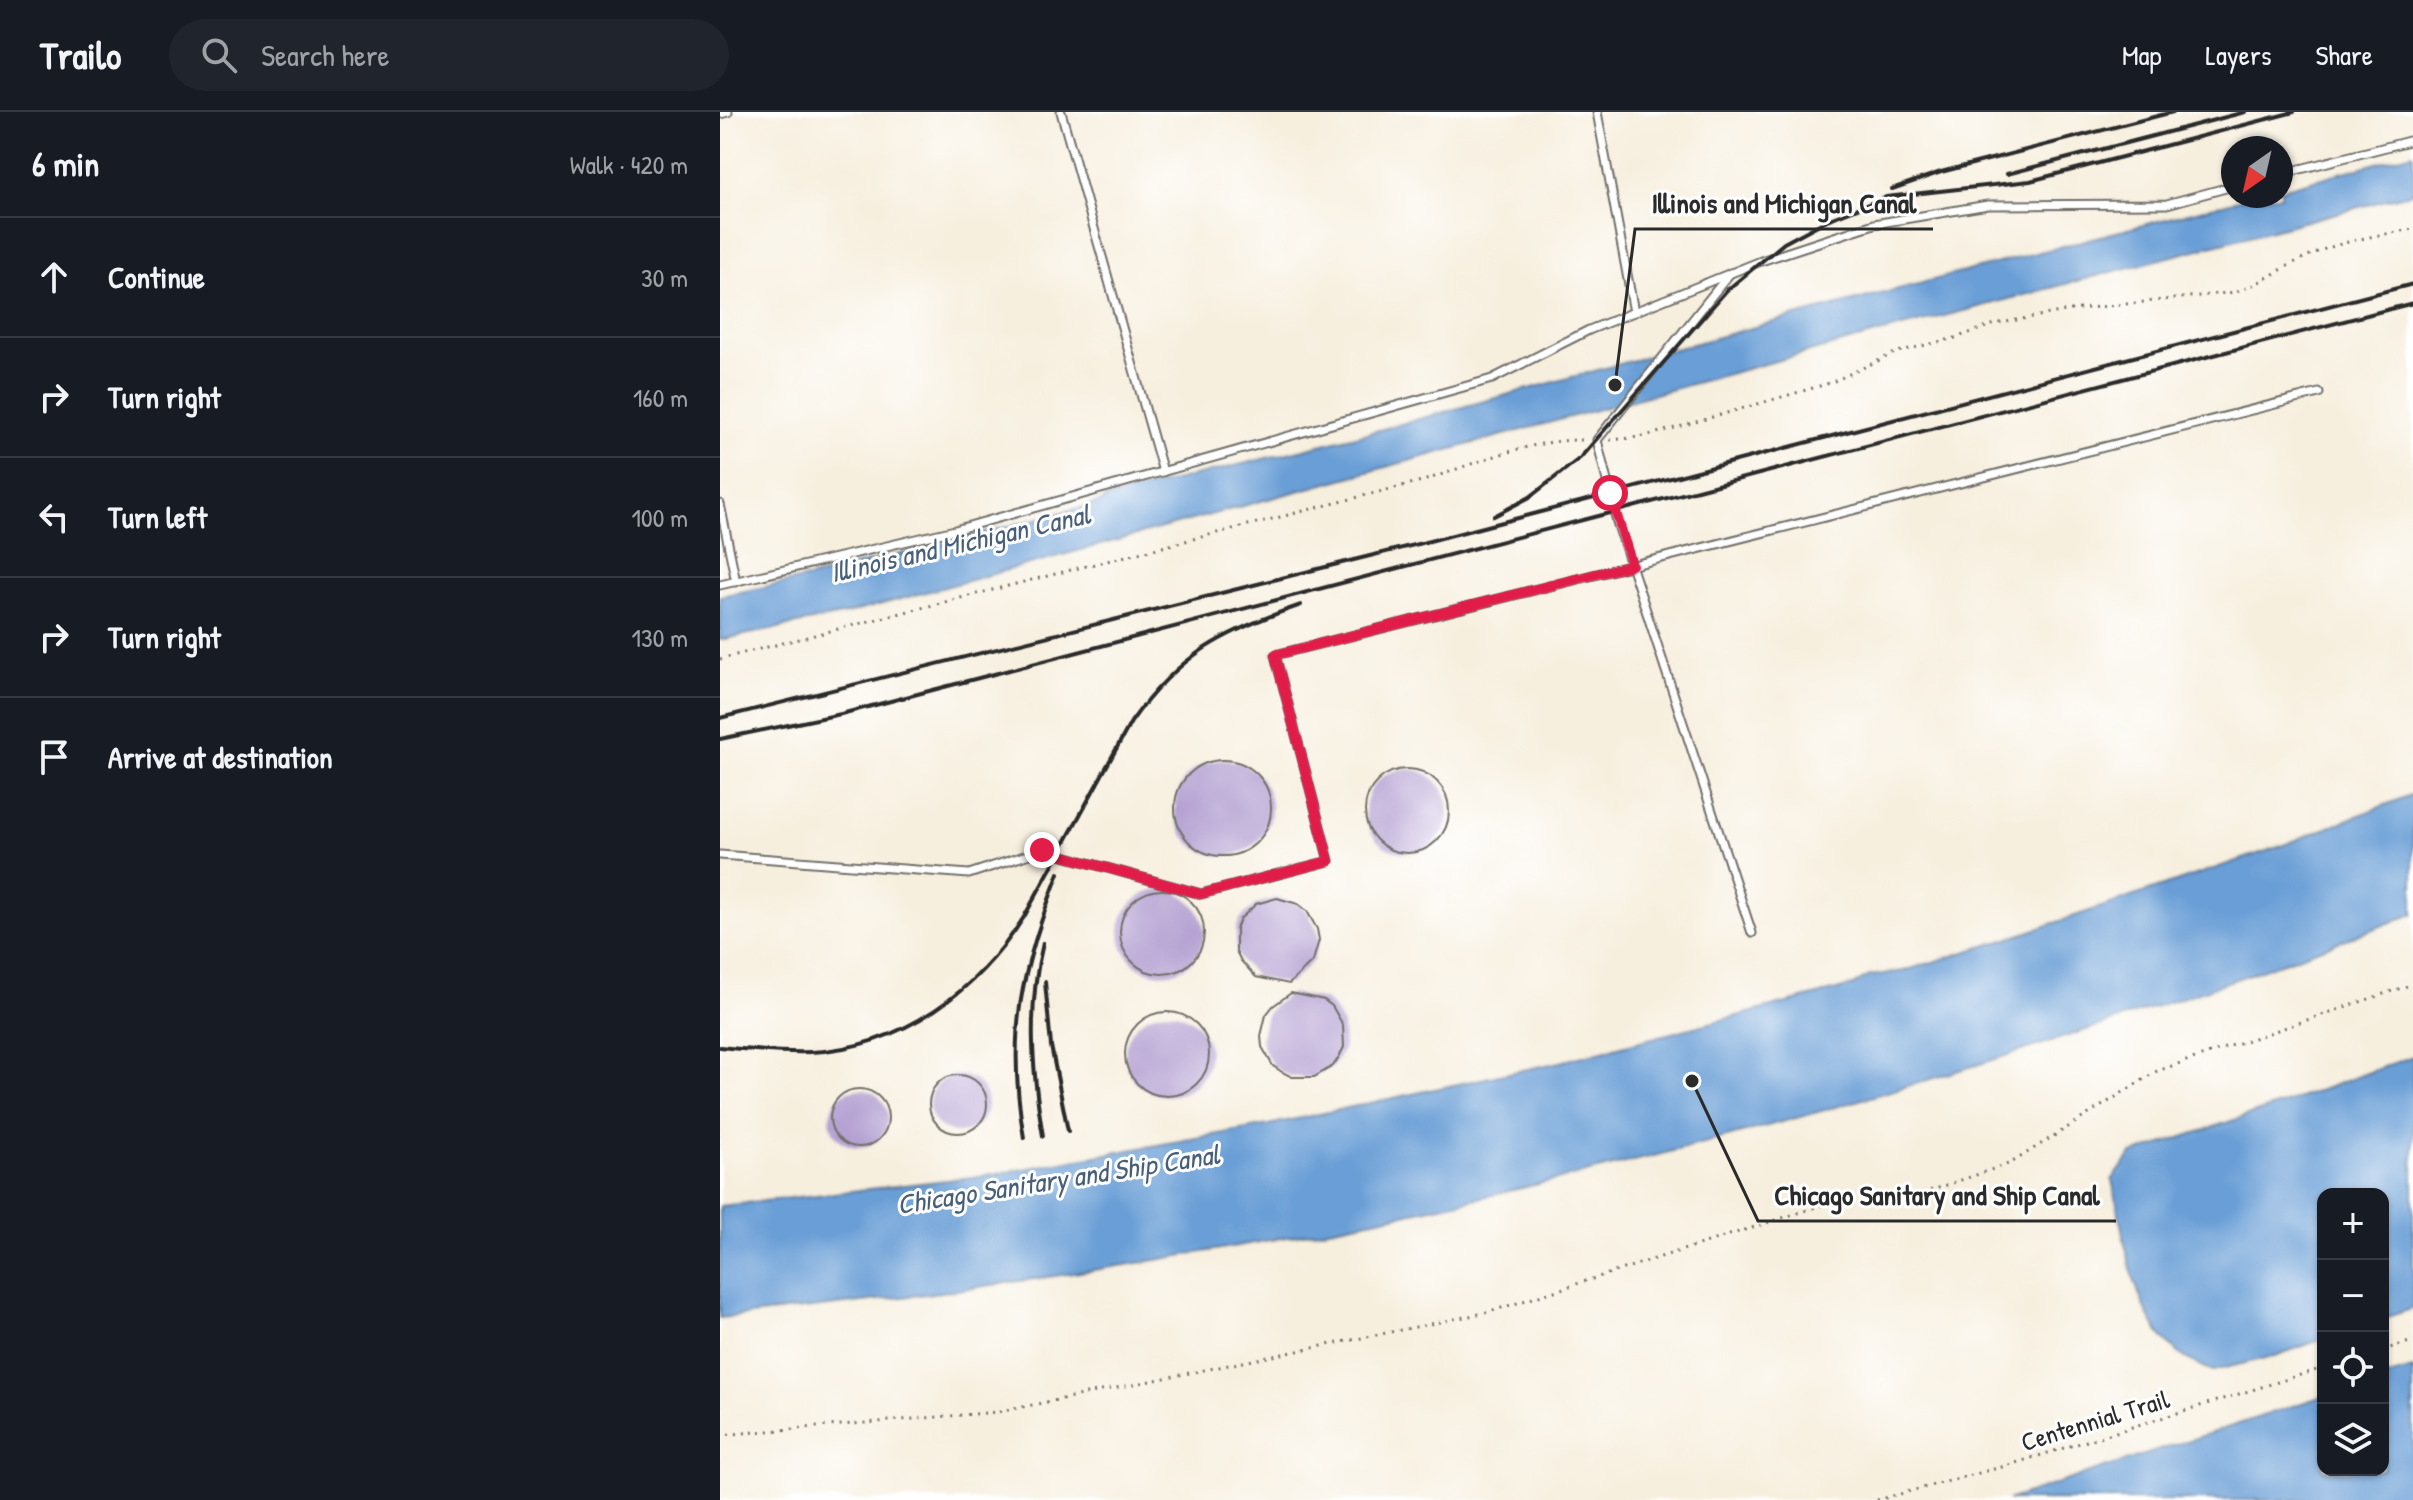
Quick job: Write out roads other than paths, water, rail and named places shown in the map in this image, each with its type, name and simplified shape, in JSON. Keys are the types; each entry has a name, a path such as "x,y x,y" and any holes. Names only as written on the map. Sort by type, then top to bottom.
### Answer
{"lane":[{"path":"720,114 728,112"},
{"path":"1061,112 1163,472"},
{"path":"1597,112 1634,312"},
{"path":"2293,171 2413,140"},
{"path":"720,585 955,530 1492,379 1589,330 1730,273 1874,224 1988,205 2167,204 2221,189"},
{"path":"1730,273 1597,440 1617,522 1752,933"},
{"path":"720,855 969,874 1042,850 1201,894 1329,861 1275,655 2319,393"},
{"path":"720,504 736,582"}],"water":[{"name":"Illinois and Michigan Canal","path":"2413,153 2413,193 1868,336 846,614 720,640 720,596 808,578 1102,502 1105,498 1364,434 1769,323 2221,204 2221,208 2293,208 2293,186"},
{"path":"2413,794 2413,914 2182,998 1948,1074 1712,1141 1380,1219 1098,1269 910,1296 720,1318 720,1206 990,1175 1268,1125 1560,1062 1852,986 1869,976 1904,971 2010,938 2278,847"},
{"path":"2413,1056 2413,1308 2389,1317 2389,1188 2317,1188 2317,1341 2275,1356 2213,1371 2184,1357 2167,1342 2153,1323 2133,1277 2112,1180 2132,1154"},
{"path":"2413,1369 2413,1500 2007,1500 2317,1398 2317,1476 2389,1476 2389,1375"}],"railway":[{"path":"1892,189 1941,172 2173,112"},
{"path":"2007,174 2245,112"},
{"path":"1494,516 1530,497 1580,458 1727,290 1784,243 1827,220 1886,197 2030,181 2294,112"},
{"path":"720,718 1422,543 2413,284"},
{"path":"720,739 841,714 2413,303"},
{"path":"720,1047 800,1052 845,1048 906,1027 960,991 984,969 1024,917 1131,722 1149,699 1185,662 1205,648 1249,625 1301,605"},
{"path":"1024,1138 1017,1066 1020,1002 1035,941 1059,873"},
{"path":"1043,943 1035,991 1033,1039 1043,1136"},
{"path":"1045,982 1051,1046 1068,1131"}],"place":[{"name":"Illinois and Michigan Canal","path":"1615,385"},
{"name":"Chicago Sanitary and Ship Canal","path":"1692,1081"}]}
